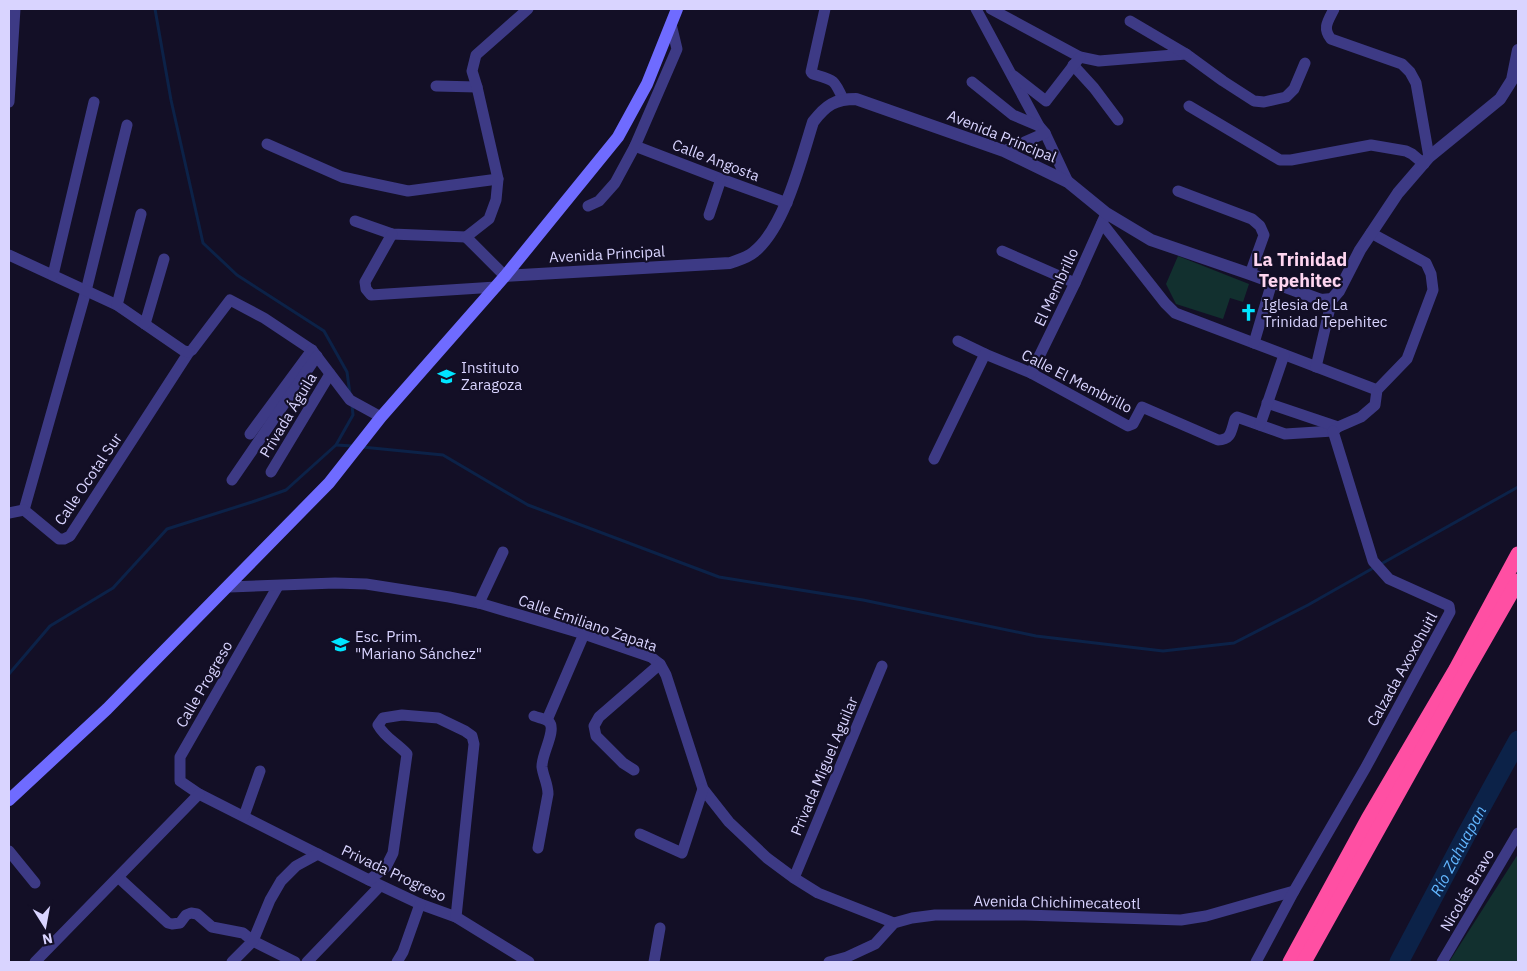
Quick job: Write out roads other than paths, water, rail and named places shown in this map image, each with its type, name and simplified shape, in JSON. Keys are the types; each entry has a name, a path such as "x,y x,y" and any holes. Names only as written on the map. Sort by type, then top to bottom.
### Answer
{"highway":[{"path":"1290,962 1368,819 1456,669 1518,554"},
{"path":"1304,962 1518,580"}],"main road":[{"path":"9,800 107,710 329,483 381,417 496,287 618,137 647,84 677,9"}],"street":[{"path":"9,102 15,9"},
{"path":"466,238 489,219 496,200 498,180 472,71 476,55 528,9"},
{"path":"825,9 811,72 833,80 843,99"},
{"path":"976,9 1068,182"},
{"path":"991,9 1076,61 1118,120"},
{"path":"1334,9 1326,26 1326,33 1332,39 1402,64 1410,72 1416,82 1426,160"},
{"path":"1130,21 1186,54 1254,101 1264,102 1286,97 1294,89 1305,63"},
{"path":"588,206 599,201 616,183 635,146 677,49 671,24"},
{"path":"1316,367 1332,299 1339,291 1360,250 1398,193 1426,160 1500,99 1512,80 1518,50"},
{"path":"1076,61 1186,54"},
{"path":"1009,72 1046,100 1076,61"},
{"path":"972,82 1014,115 1042,130"},
{"path":"436,86 477,87"},
{"name":"Avenida Principal","path":"505,276 730,263 743,259 755,252 773,230 787,203 813,122 829,104 843,99 856,99 1004,151 1068,182 1104,218 1151,240 1321,300 1332,299"},
{"path":"53,275 94,102"},
{"path":"1189,106 1280,160 1291,160 1371,145 1406,151 1426,160"},
{"path":"9,513 24,510 86,291 127,125"},
{"path":"1004,151 1042,130"},
{"path":"267,144 342,178 408,191 498,180"},
{"name":"Calle Angosta","path":"635,146 787,203"},
{"path":"709,215 721,179"},
{"path":"1178,191 1252,219 1260,226 1264,235 1250,274"},
{"path":"117,305 141,214"},
{"path":"1104,218 1175,314 1377,390"},
{"name":"El Membrillo","path":"1031,373 1104,218"},
{"path":"355,221 392,234 466,238 505,276"},
{"path":"1267,403 1335,429 1361,417 1375,405 1377,390 1407,359 1433,290 1431,274 1426,263 1371,233"},
{"path":"392,234 365,282 366,289 371,295 496,287"},
{"path":"1002,251 1075,282"},
{"path":"9,255 117,305 184,351 189,352 192,350 230,300 264,318 314,353 350,400 381,417"},
{"path":"145,324 164,259"},
{"path":"1254,343 1272,282"},
{"name":"Calle El Membrillo","path":"958,341 1031,373 1128,426 1133,424 1142,407 1218,440 1229,438 1237,417 1285,434 1335,429"},
{"name":"Calle Ocotal Sur","path":"24,510 59,539 70,536 189,352"},
{"path":"250,434 314,353"},
{"path":"232,480 314,353"},
{"path":"934,459 986,354"},
{"path":"1260,425 1284,355"},
{"name":"Privada Águila","path":"271,472 330,374"},
{"name":"Calzada Axoxohuitl","path":"1294,891 1366,767 1450,612 1449,606 1389,579 1373,561 1335,429"},
{"path":"479,603 502,552"},
{"name":"Calle Emiliano Zapata","path":"229,587 335,583 366,584 479,603 584,634 651,657 660,664 666,675 703,789 729,822 767,858 818,893 894,923"},
{"name":"Calle Progreso","path":"199,794 180,781 180,757 278,586"},
{"path":"546,720 584,634"},
{"path":"634,770 623,764 596,736 594,726 599,717 660,664"},
{"name":"Privada Miguel Aguilar","path":"794,878 882,666"},
{"path":"307,962 374,883 386,867 393,853 406,754 400,746 387,738 378,724 383,718 402,715 438,718 472,736 474,744 456,918"},
{"path":"534,716 546,720 550,723 552,729 542,759 542,769 548,785 548,794 538,848"},
{"path":"244,816 260,771"},
{"path":"640,834 682,853 703,789"},
{"path":"35,962 199,794"},
{"name":"Privada Progreso","path":"199,794 374,883 456,918 529,962"},
{"name":"Nicolás Bravo","path":"1442,962 1518,833"},
{"path":"9,851 35,883"},
{"path":"232,962 253,941 270,900 281,881 296,866 318,854"},
{"path":"119,878 168,923 180,923 186,915 197,914 212,927 243,933 253,941 295,962"},
{"path":"1256,962 1294,891"},
{"name":"Avenida Chichimecateotl","path":"894,923 935,915 1025,915 1181,920 1206,916 1294,891"},
{"path":"396,962 402,952 420,904"},
{"path":"829,962 847,957 876,944 894,923"},
{"path":"654,962 660,928"}],"waterway":[{"path":"155,9 171,100 203,243 237,275 324,331 347,372 350,394"},
{"path":"9,674 50,626 113,588 167,529 286,490 336,445 353,415 352,405"},
{"path":"336,445 353,446"},
{"path":"362,447 443,455 528,505 719,577 863,600 1036,636 1163,651 1234,643 1308,605 1375,567"},
{"path":"1381,564 1518,487"},
{"name":"Río Zahuapan","path":"1399,962 1518,740"}],"place":[{"name":"Iglesia de La Trinidad Tepehitec","path":"1249,313"},
{"name":"Instituto Zaragoza","path":"447,376"},
{"name":"Esc. Prim. \"Mariano Sánchez\"","path":"341,645"}],"district":[{"name":"La Trinidad Tepehitec","path":"1300,269"}]}
